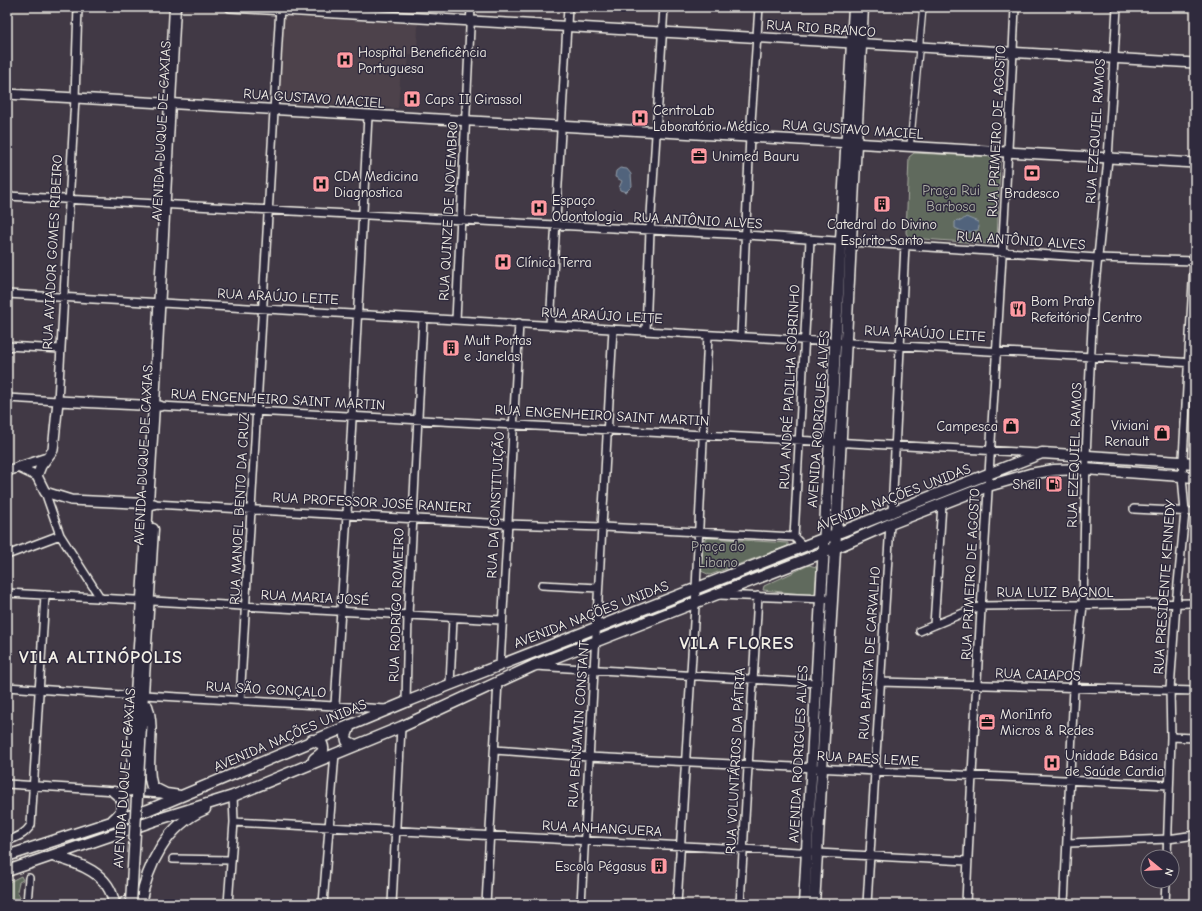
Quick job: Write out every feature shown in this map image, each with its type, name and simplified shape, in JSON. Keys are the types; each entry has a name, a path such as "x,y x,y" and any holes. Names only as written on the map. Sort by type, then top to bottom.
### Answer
{"main road":[{"name":"AVENIDA DUQUE DE CAXIAS","path":"174,104 175,7"},
{"name":"AVENIDA DUQUE DE CAXIAS","path":"130,903 138,726 141,696 145,601 168,204 182,7"},
{"name":"AVENIDA RODRIGUES ALVES","path":"854,7 857,44"},
{"name":"AVENIDA RODRIGUES ALVES","path":"804,904 811,852 826,599 824,539 835,442 857,44 863,7"},
{"name":"AVENIDA RODRIGUES ALVES","path":"816,769 816,683 836,533 835,442"},
{"name":"AVENIDA NAÇÕES UNIDAS","path":"7,856 148,810 388,709 1042,453 1195,463"},
{"name":"AVENIDA NAÇÕES UNIDAS","path":"7,871 158,819 233,796 309,763 401,727 533,666 835,548 890,524 988,486 1030,474 1054,470 1085,469 1195,477"},
{"path":"141,696 149,713 150,748 148,777 152,787 166,794 182,796"},
{"path":"350,725 346,736 347,741 355,745"},
{"path":"309,763 323,753 324,748 322,744 312,740"},
{"path":"110,822 120,814 123,807 121,798 114,792"},
{"path":"130,903 144,882 160,849 182,823 214,802"},
{"path":"7,850 29,848"},
{"name":"AVENIDA RODRIGUES ALVES","path":"811,852 814,904"},
{"path":"53,856 86,867 98,875 106,885 114,904"}],"street":[{"name":"RUA AVIADOR GOMES RIBEIRO","path":"37,476 41,466 53,450 58,401 75,98 78,7"},
{"name":"RUA RIO BRANCO","path":"230,7 376,11 470,21 1195,63"},
{"name":"RUA QUINZE DE NOVEMBRO","path":"456,320 471,7"},
{"path":"550,326 560,126 568,7"},
{"path":"646,330 650,231 664,7"},
{"path":"740,336 750,136 759,7"},
{"path":"910,147 921,48 923,7"},
{"name":"RUA PRIMEIRO DE AGOSTO","path":"966,904 980,606 990,474 1015,7"},
{"name":"RUA EZEQUIEL RAMOS","path":"1064,904 1074,688 1083,605 1085,469 1091,356 1097,258 1108,159 1117,7"},
{"name":"RUA MANOEL BENTO DA CRUZ","path":"240,701 264,309 280,8"},
{"name":"RUA GUSTAVO MACIEL","path":"7,94 1195,163"},
{"path":"335,705 364,214 368,116"},
{"name":"RUA ANTÔNIO ALVES","path":"7,196 746,235 1097,258 1195,261"},
{"name":"RUA ANDRÉ PADILHA SOBRINHO","path":"794,536 810,240"},
{"path":"892,513 899,346 906,245"},
{"name":"RUA PRESIDENTE KENNEDY","path":"1167,849 1171,737 1170,690 1184,512 1182,476 1191,362 1195,247"},
{"name":"RUA ARAÚJO LEITE","path":"7,294 1191,362"},
{"name":"RUA RODRIGO ROMEIRO","path":"406,702 408,615 423,318"},
{"name":"RUA DA CONSTITUIÇÃO","path":"500,665 506,524 519,323"},
{"name":"RUA BENJAMIN CONSTANT","path":"581,904 613,329"},
{"path":"677,904 684,761 696,589 708,335"},
{"path":"7,346 60,349"},
{"path":"7,398 157,406"},
{"name":"RUA ENGENHEIRO SAINT MARTIN","path":"157,406 1042,453"},
{"path":"7,471 47,458"},
{"path":"18,467 37,476 45,492 60,535 101,599"},
{"name":"RUA PROFESSOR JOSÉ RANIERI","path":"45,492 71,500 347,514 506,524 698,532"},
{"path":"934,625 942,504"},
{"path":"1134,509 1195,512"},
{"name":"RUA BATISTA DE CARVALHO","path":"867,904 890,524"},
{"path":"698,532 794,536 804,547"},
{"path":"7,555 60,535"},
{"path":"542,584 598,588"},
{"name":"RUA MARIA JOSÉ","path":"7,593 501,620"},
{"path":"7,841 27,832 32,825 45,595"},
{"path":"715,595 826,599"},
{"name":"RUA VOLUNTÁRIOS DA PÁTRIA","path":"740,904 758,596"},
{"name":"RUA LUIZ BAGNOL","path":"920,631 980,606 1195,603"},
{"path":"450,685 453,618"},
{"path":"533,666 690,677 816,683"},
{"path":"486,904 498,681"},
{"name":"RUA CAIAPOS","path":"880,682 1195,691"},
{"name":"RUA SÃO GONÇALO","path":"7,687 141,696 335,705 388,709"},
{"path":"392,904 401,727"},
{"path":"1171,737 1195,738"},
{"name":"RUA PAES LEME","path":"495,750 588,757 816,769 1169,785"},
{"path":"323,904 328,826 335,754"},
{"path":"7,784 114,792 166,794"},
{"path":"228,904 230,860 234,822 233,796"},
{"name":"RUA ANHANGUERA","path":"234,822 395,829 967,861"},
{"path":"1068,843 1168,839 1195,834"},
{"path":"173,859 230,860"},
{"path":"27,904 29,878"},
{"path":"1165,904 1166,889"}],"shaded area":[{"name":"Hospital Beneficência Portuguesa","path":"284,17 418,24 417,54 409,54 408,66 401,66 398,108 279,102"}],"green space":[{"name":"Praça Rui Barbosa","path":"914,153 997,157 1000,161 997,242 993,244 909,238 906,233 909,157"},
{"name":"Praça do Libano","path":"708,538 788,543 788,546 710,575 701,571 703,540"},
{"path":"809,565 816,567 817,571 815,593 811,595 763,590 764,586"},
{"path":"21,876 23,880 19,882 17,891 21,899 21,904 7,904 7,883"}],"water":[{"path":"620,168 627,169 631,174 632,186 626,192 620,190 619,188 622,181 615,177 616,171"},
{"path":"966,217 978,222 978,230 966,233 955,228 955,222 957,220 961,221"}],"place":[{"name":"Hospital Beneficência Portuguesa","path":"345,60"},
{"name":"Caps II Girassol","path":"412,99"},
{"name":"CentroLab Laboratório Médico","path":"640,118"},
{"name":"Unimed Bauru","path":"699,156"},
{"name":"Bradesco","path":"1032,173"},
{"name":"CDA Medicina Diagnostica","path":"321,184"},
{"name":"Catedral do Divino Espírito Santo","path":"882,204"},
{"name":"Espaço Odontologia","path":"539,208"},
{"name":"Clínica Terra","path":"503,262"},
{"name":"Bom Prato Refeitório - Centro","path":"1018,309"},
{"name":"Mult Portas e Janelas","path":"451,348"},
{"name":"Campesca","path":"1011,426"},
{"name":"Viviani Renault","path":"1162,433"},
{"name":"Shell","path":"1054,484"},
{"name":"MoriInfo Micros & Redes","path":"987,722"},
{"name":"Unidade Básica de Saúde Cardia","path":"1052,763"},
{"name":"Escola Pégasus","path":"659,866"}],"district":[{"name":"VILA FLORES","path":"737,643"},
{"name":"VILA ALTINÓPOLIS","path":"101,657"}]}
